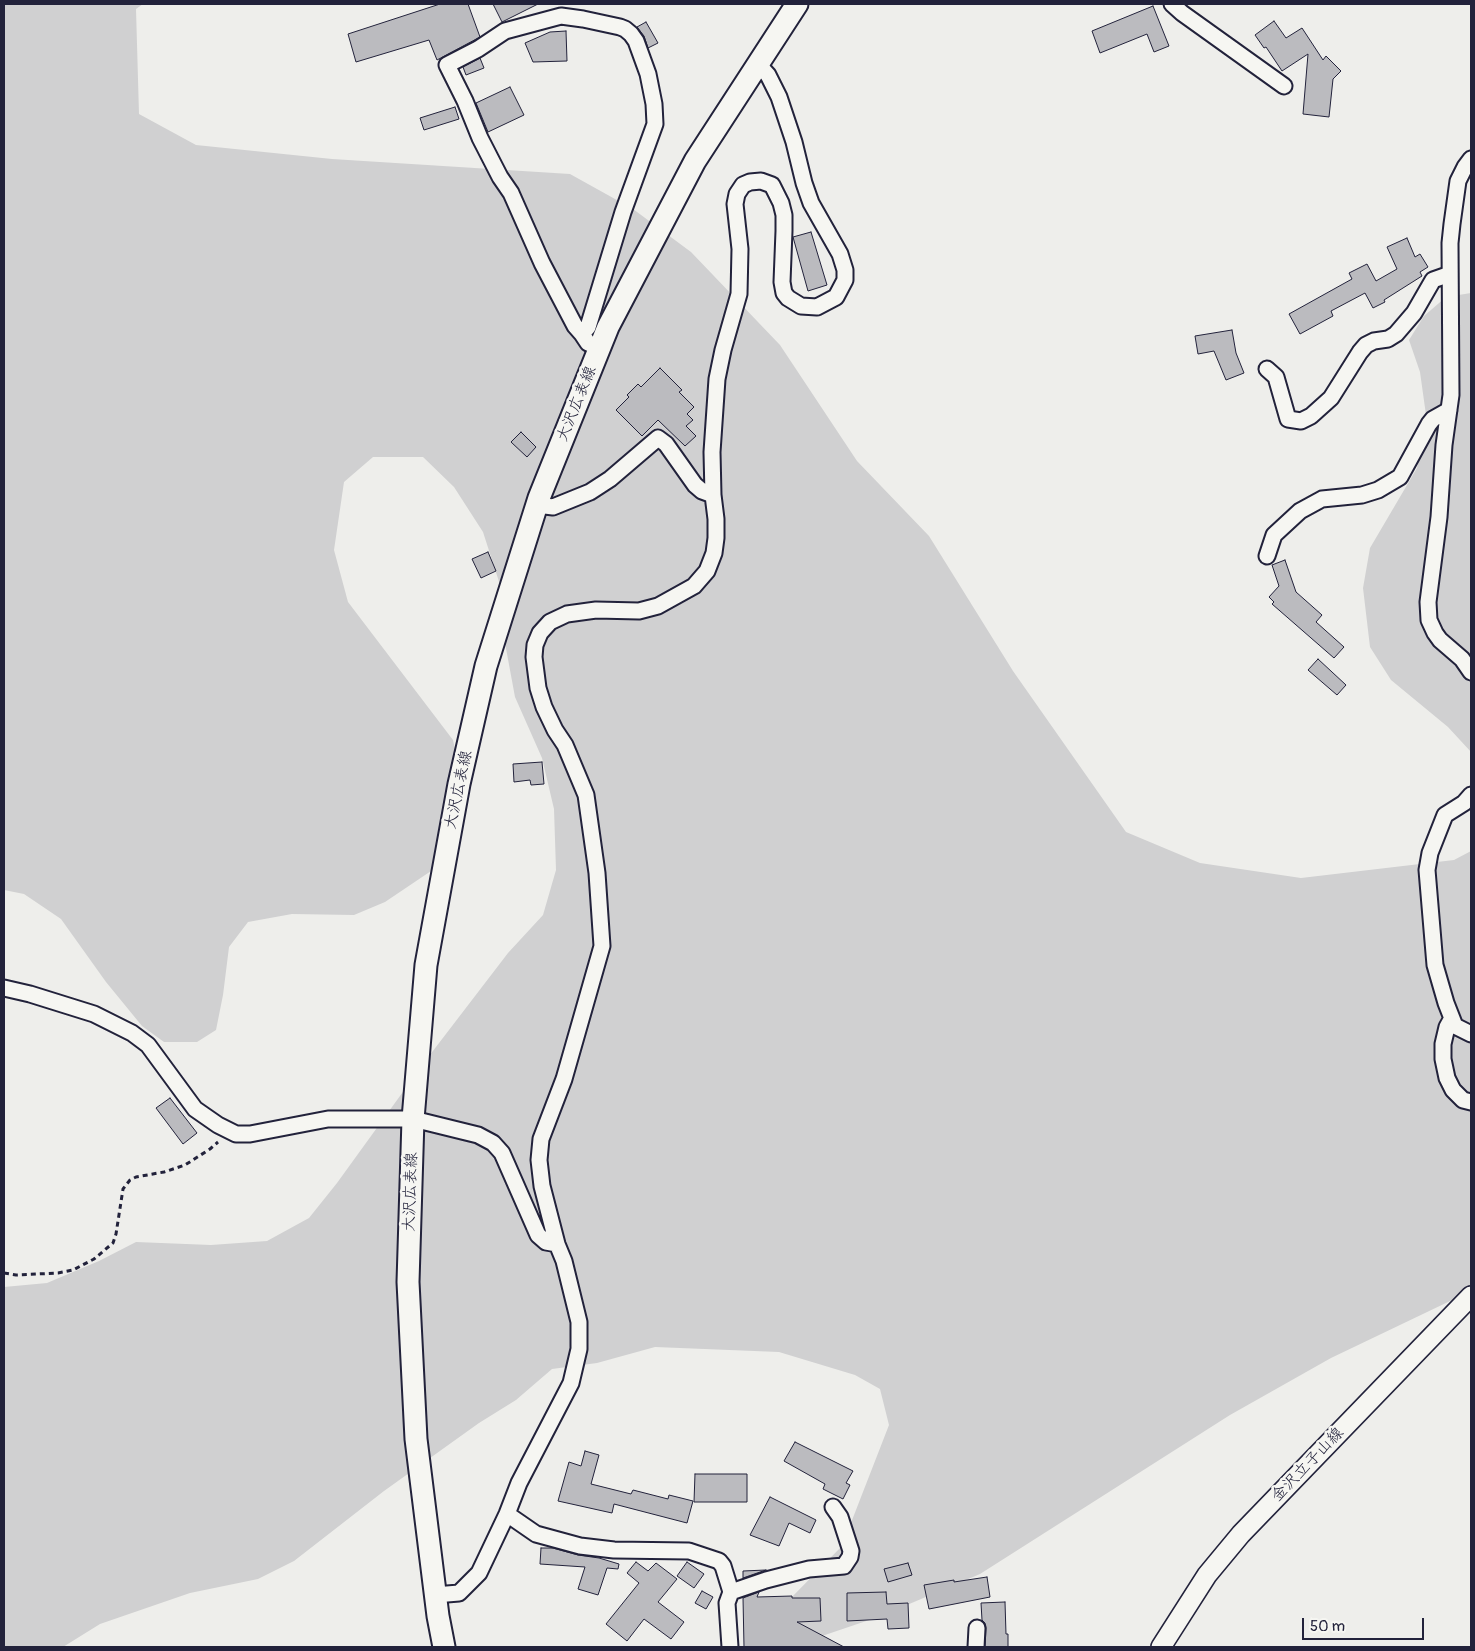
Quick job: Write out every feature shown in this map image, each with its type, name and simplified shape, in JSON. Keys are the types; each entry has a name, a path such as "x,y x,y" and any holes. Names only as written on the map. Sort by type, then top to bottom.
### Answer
{"main road":[{"name":"大沢広表線","path":"444,1647 435,1595 416,1439 408,1282 413,1118 426,964 459,784 486,666 537,505 608,327 695,161 797,4"}],"street":[{"path":"1172,4 1284,86"},
{"path":"582,334 588,327 623,212 655,124 654,104 648,74 636,41 626,29 561,16 505,31 478,49 447,65 465,101 480,138 511,194 542,263 575,326 588,343 599,348"},
{"path":"435,1595 459,1593 479,1573 507,1514 519,1483 571,1383 579,1348 579,1322 564,1261 557,1244 542,1186 539,1160 541,1139 564,1079 602,946 597,873 586,795 565,744 555,730 544,707 538,688 534,657 535,645 540,633 550,622 567,614 596,610 639,611 658,606 694,586 707,571 714,552 716,519 712,495 712,452 717,379 739,294 740,249 734,204 737,194 743,185 762,181 772,185 781,203 784,215 782,282 784,293 788,298 801,306 817,307 836,297 845,280 845,270 840,254 812,203 804,183 794,142 779,97 768,76 758,64"},
{"path":"1471,159 1458,181 1450,243 1451,395 1444,445 1439,517 1428,602 1429,620 1435,633 1440,640 1462,659 1471,672"},
{"path":"1267,369 1276,377 1288,419 1301,421 1311,416 1331,398 1366,345 1374,341 1388,339 1396,334 1414,312 1433,280 1450,274"},
{"path":"1267,556 1274,536 1300,511 1322,499 1378,490 1400,477 1429,424 1433,419 1449,410"},
{"path":"537,505 553,507 590,492 610,479 658,438 666,444 695,485 702,491 712,495"},
{"path":"1471,795 1464,803 1445,815 1430,853 1427,870 1435,965 1455,1026 1471,1034"},
{"path":"4,988 94,1014 132,1033 148,1045 196,1109 212,1122 236,1134 250,1134 328,1119 413,1118 478,1134 493,1143 502,1153 538,1235 546,1242 557,1244"},
{"path":"1452,1018 1447,1027 1443,1044 1443,1059 1447,1078 1453,1090 1463,1100 1471,1102"},
{"name":"金沢立子山線","path":"1161,1647 1206,1575 1241,1534 1471,1296"},
{"path":"731,1592 766,1580 809,1569 844,1566 850,1557 851,1551 840,1517 833,1508"},
{"path":"507,1514 536,1534 580,1546 614,1550 689,1551 718,1561 723,1566 731,1592 727,1603 730,1647"},
{"path":"976,1647 977,1628"}],"path":[{"path":"4,1274 58,1273 73,1270 94,1259 113,1243 123,1189 130,1180 185,1165 210,1149 228,1130"}],"shaded area":[{"path":"4,4 143,4 136,9 139,114 196,145 332,159 570,174 633,209 691,252 780,345 857,461 929,536 1013,671 1126,832 1200,863 1301,878 1454,860 1471,851 1471,1291 1331,1358 1230,1415 980,1574 881,1616 822,1636 789,1639 789,1600 842,1546 889,1425 880,1389 855,1375 779,1352 655,1347 597,1363 552,1369 516,1400 479,1423 384,1491 294,1561 258,1579 190,1593 100,1624 63,1647 4,1647 4,1287 47,1283 99,1261 136,1242 211,1245 267,1241 309,1218 508,953 543,915 556,870 554,809 542,758 515,697 505,643 502,591 483,532 454,487 423,457 373,457 344,482 334,550 348,602 453,740 463,788 434,869 385,902 354,915 292,914 248,922 229,947 216,1030 197,1042 164,1042 142,1026 106,982 61,919 24,894 4,890"},
{"path":"1471,293 1471,752 1448,727 1391,680 1370,647 1363,588 1370,548 1417,468 1426,415 1420,372 1409,340 1424,316 1446,297"}],"building":[{"path":"440,4 468,4 480,37 437,60 429,40 356,62 348,34"},
{"path":"493,4 538,4 502,22"},
{"path":"1153,6 1169,46 1154,52 1147,34 1100,53 1092,31"},
{"path":"1274,21 1286,38 1302,28 1323,60 1326,56 1341,71 1333,79 1329,117 1303,114 1308,54 1282,71 1266,47 1264,48 1255,35"},
{"path":"646,22 658,43 648,48 644,36 637,27"},
{"path":"566,31 567,61 533,62 525,43 550,32"},
{"path":"480,58 484,68 466,75 463,67"},
{"path":"510,87 524,115 488,132 476,103"},
{"path":"455,107 459,119 424,130 420,118"},
{"path":"811,232 827,285 808,291 793,237"},
{"path":"1407,238 1415,257 1420,254 1428,267 1420,272 1422,276 1384,300 1385,302 1373,308 1365,293 1331,311 1333,316 1300,334 1289,314 1352,279 1349,273 1367,264 1376,281 1397,269 1387,247"},
{"path":"1232,330 1236,353 1244,373 1226,380 1214,351 1198,354 1195,336"},
{"path":"660,368 682,390 679,392 694,407 687,414 693,420 686,426 696,436 685,446 658,420 642,436 616,410 629,397 627,395 638,384 641,387"},
{"path":"521,432 536,447 527,457 511,442"},
{"path":"488,552 496,571 481,578 472,559"},
{"path":"1285,560 1296,592 1322,615 1316,622 1344,647 1334,658 1272,604 1274,602 1269,597 1279,586 1272,565"},
{"path":"1318,659 1346,685 1337,695 1308,670"},
{"path":"542,762 544,784 531,785 530,780 514,782 513,764"},
{"path":"170,1098 197,1133 183,1144 156,1108"},
{"path":"795,1442 853,1471 846,1483 850,1485 843,1499 823,1489 825,1484 784,1461"},
{"path":"585,1451 599,1455 591,1484 631,1494 633,1490 668,1499 669,1495 693,1501 687,1523 614,1504 612,1513 558,1501 569,1462 581,1466"},
{"path":"695,1474 747,1474 747,1502 694,1502"},
{"path":"770,1497 816,1520 810,1533 789,1523 779,1546 750,1535"},
{"path":"541,1548 553,1548 578,1555 599,1558 619,1564 618,1569 607,1568 598,1595 578,1589 585,1567 540,1564"},
{"path":"636,1562 648,1571 656,1563 677,1579 658,1602 684,1622 671,1639 644,1619 627,1641 606,1624 639,1583 627,1573"},
{"path":"687,1562 704,1574 694,1588 677,1576"},
{"path":"908,1563 912,1575 888,1582 884,1569"},
{"path":"766,1570 763,1571 743,1578 743,1571"},
{"path":"987,1577 990,1597 929,1609 924,1585"},
{"path":"702,1591 713,1597 706,1609 695,1603"},
{"path":"759,1592 757,1597 792,1596 792,1598 820,1598 821,1621 797,1622 844,1647 744,1647 743,1598"},
{"path":"886,1592 887,1604 908,1603 909,1628 888,1629 887,1619 847,1621 847,1593"},
{"path":"1005,1602 1008,1647 985,1647 986,1628 982,1620 981,1603"}]}
